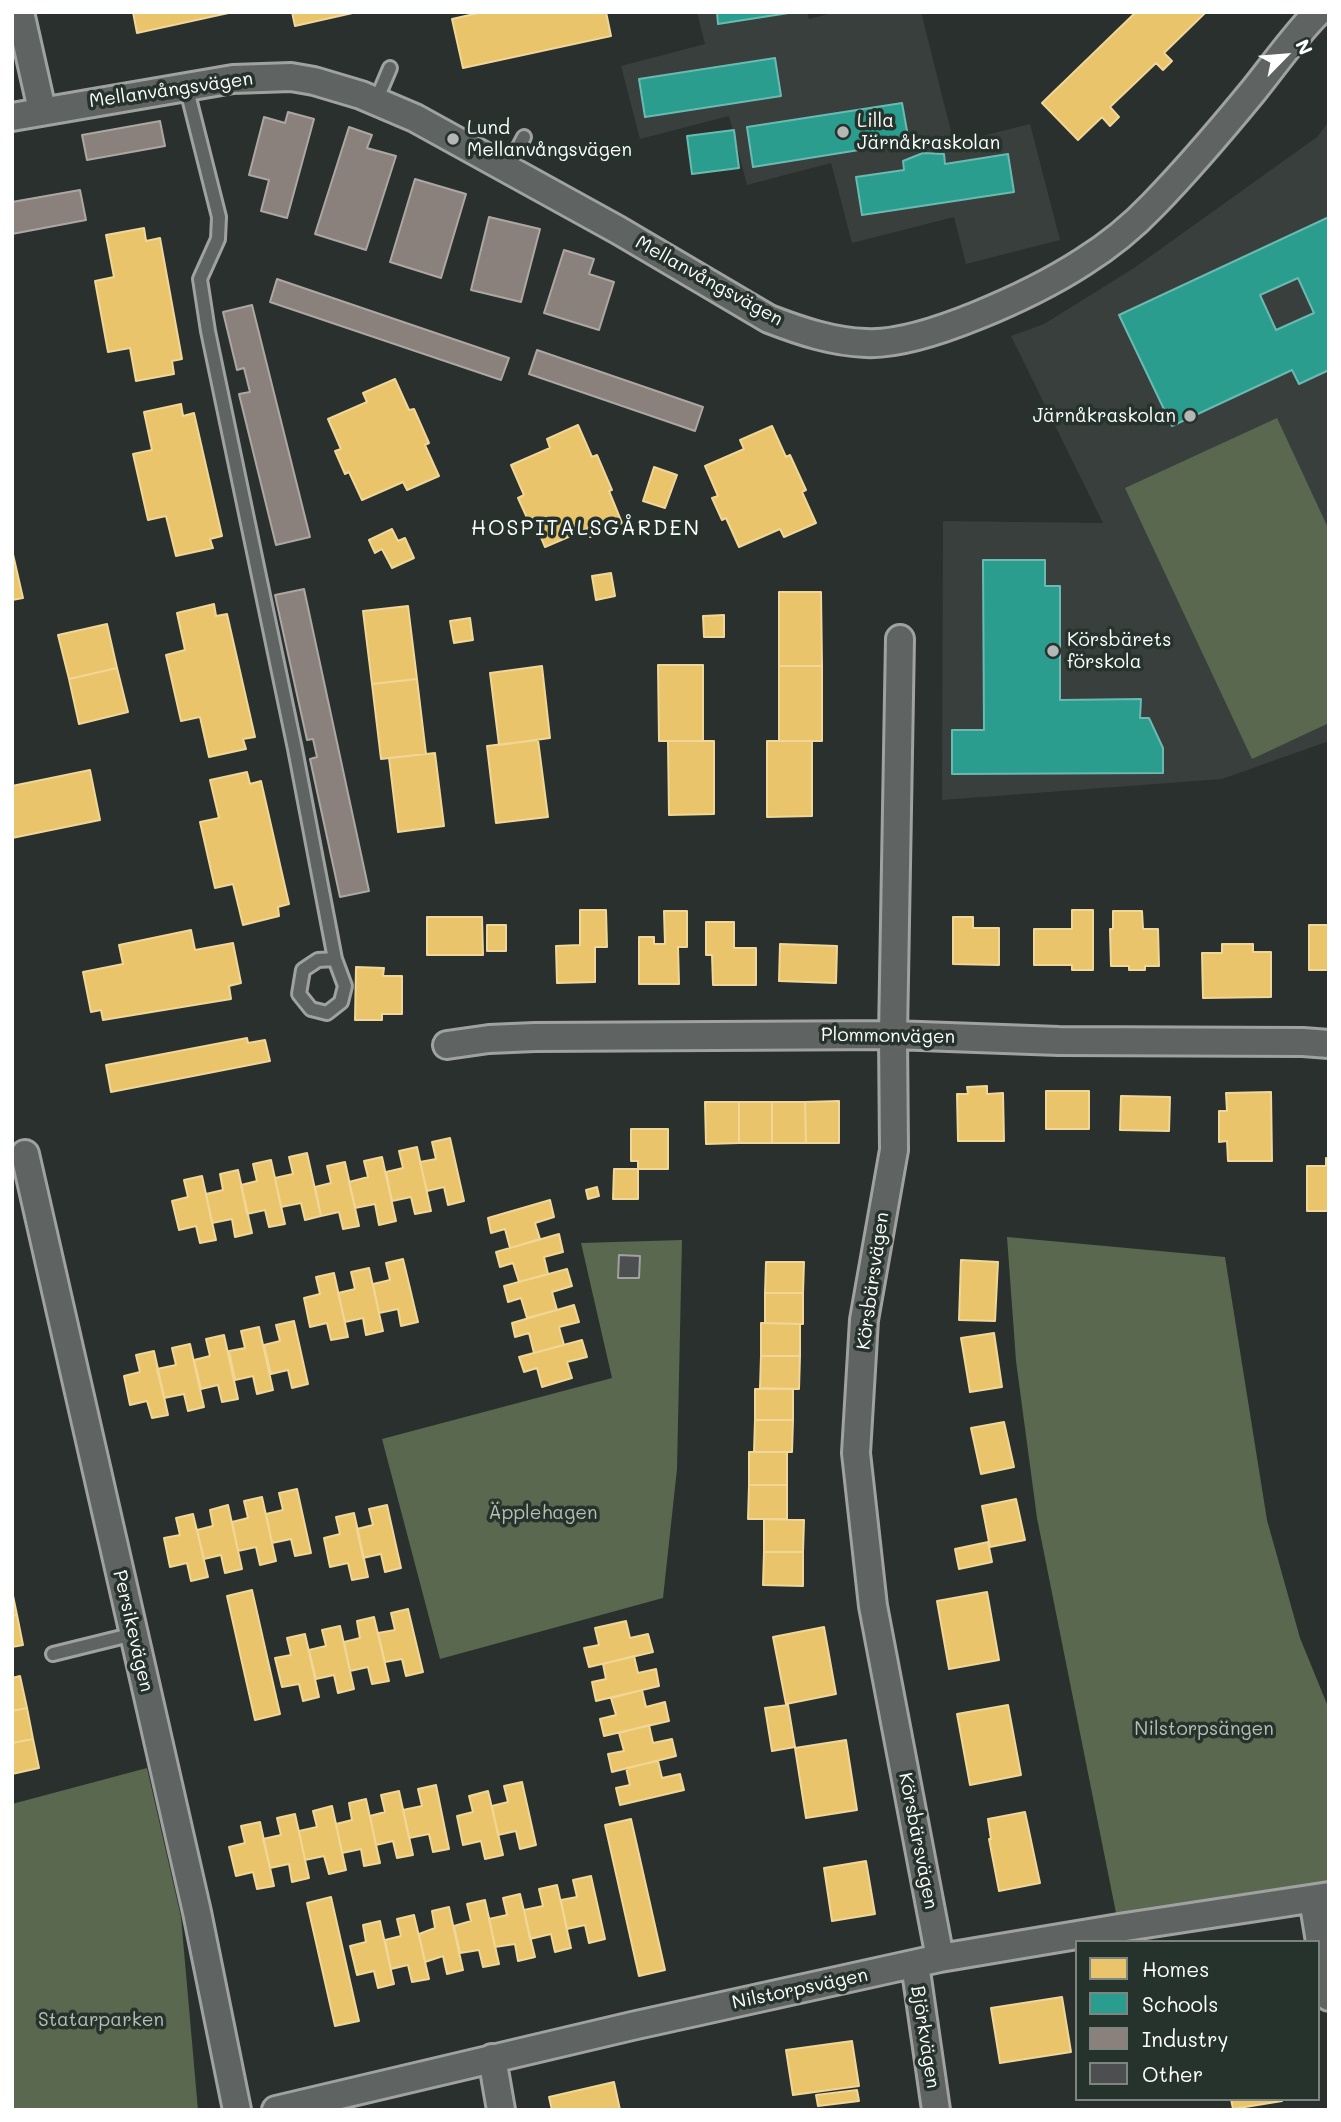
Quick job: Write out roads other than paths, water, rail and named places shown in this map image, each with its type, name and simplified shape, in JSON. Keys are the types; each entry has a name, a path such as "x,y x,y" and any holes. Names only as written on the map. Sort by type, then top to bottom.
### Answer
{"street":[{"path":"20,12 42,110"},
{"name":"Mellanvångsvägen","path":"12,117 233,79 290,77 314,81 361,94 415,118 618,230 769,319 839,340 868,344 899,340 933,331 985,311 1086,261 1151,207 1254,90 1318,12"},
{"name":"Körsbärsvägen","path":"900,639 893,1035 894,1150 864,1320 856,1453 873,1606 927,1961"},
{"name":"Plommonvägen","path":"447,1045 489,1039 535,1037 893,1035 1059,1041 1329,1044"},
{"name":"Persikevägen","path":"25,1154 197,1912 237,2110"},
{"path":"1321,1897 1329,1997"},
{"name":"Nilstorpsvägen","path":"276,2110 492,2058 927,1961 1321,1897"},
{"name":"Björkvägen","path":"927,1961 936,2110"},
{"path":"492,2058 501,2110"}],"lane":[{"path":"376,101 390,68"},
{"path":"186,86 219,217 218,239 200,278 208,331 335,959 345,986 341,1002 327,1013 311,1009 299,994 303,970 318,960 335,959"},
{"path":"507,169 524,137"},
{"path":"53,1654 134,1634"}],"place":[{"name":"Lilla Järnåkraskolan","path":"843,132"},
{"name":"Lund Mellanvångsvägen","path":"453,139"},
{"name":"Järnåkraskolan","path":"1190,416"},
{"name":"Körsbärets förskola","path":"1053,651"}],"district":[{"name":"HOSPITALSGÅRDEN","path":"586,529"}],"park label":[{"name":"Äpplehagen","path":"543,1513"},
{"name":"Nilstorpsängen","path":"1204,1729"},
{"name":"Statarparken","path":"101,2020"}]}
